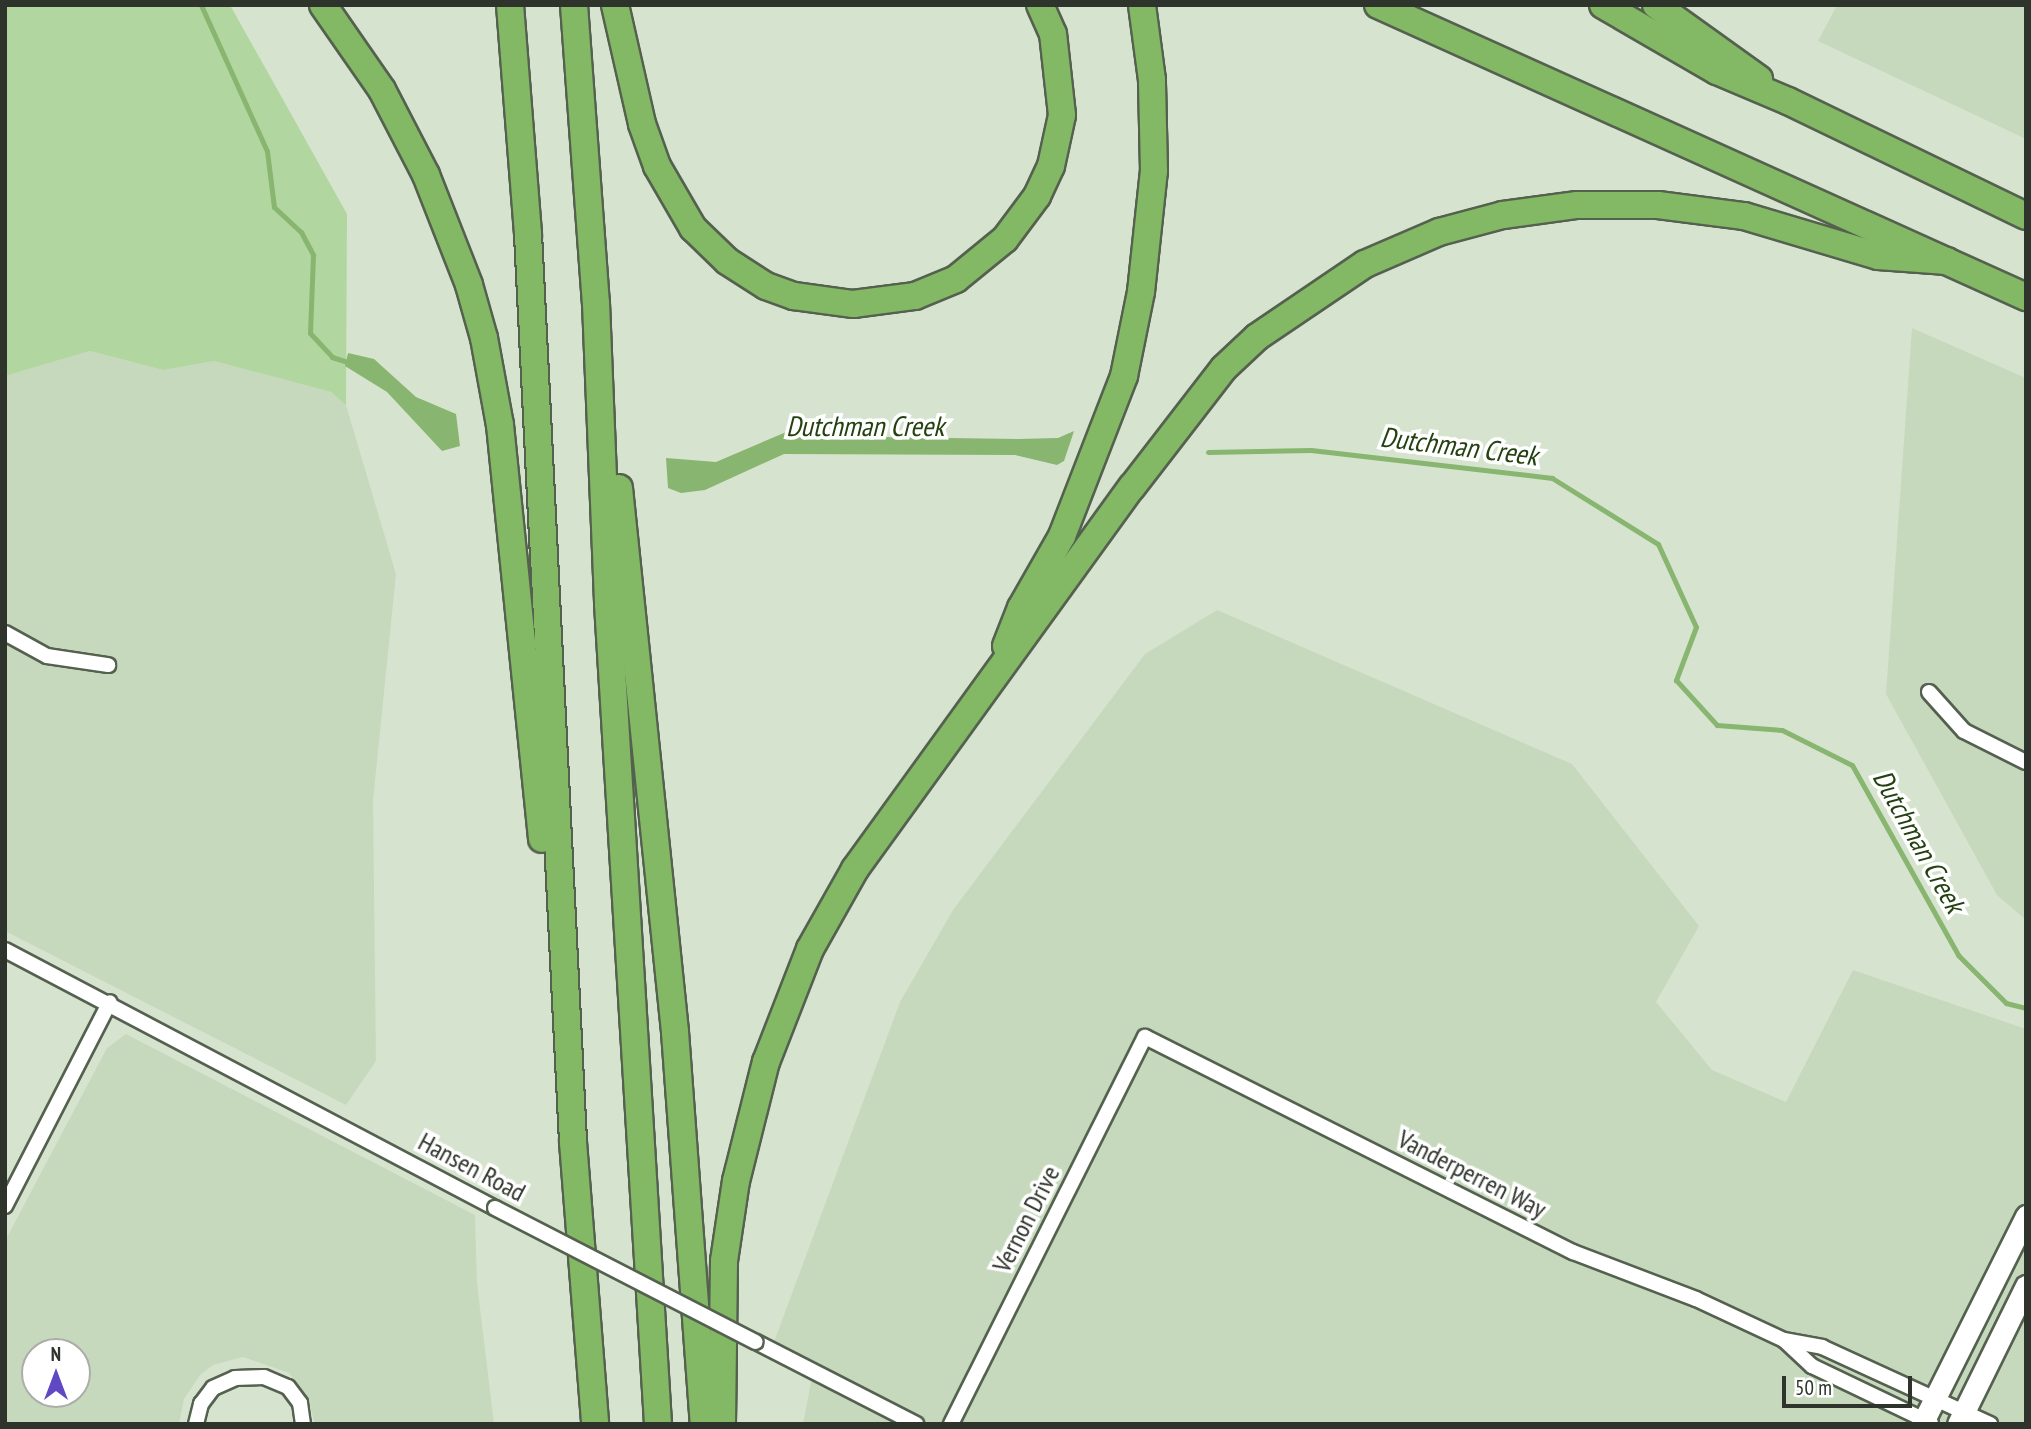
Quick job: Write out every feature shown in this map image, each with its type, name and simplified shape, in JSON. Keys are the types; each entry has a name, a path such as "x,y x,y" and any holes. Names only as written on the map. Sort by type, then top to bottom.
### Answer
{"highway":[{"path":"323,5 382,90 426,175 460,259 484,338 500,425 573,1142 595,1424"},
{"path":"510,5 528,234 573,1142"},
{"path":"574,5 596,303 609,618 658,1424"},
{"path":"615,5 642,124 657,166 693,228 727,261 766,286 794,296 853,304 915,296 956,278 991,253 1037,196 1051,166 1062,115 1053,34 1040,5"},
{"path":"991,683 1021,608 1073,511 1125,376 1141,292 1154,171 1152,80 1142,5"},
{"path":"1378,5 2026,297"},
{"path":"1603,5 1717,71 1788,101 2026,216"},
{"path":"1656,5 1788,101"},
{"path":"722,1424 724,1261 746,1128 787,1002 810,949 855,869 1170,435 1224,368 1294,308 1364,264 1439,232 1503,215 1615,204 1744,216 1878,256 1947,261"},
{"path":"596,303 631,589 676,1031 704,1424"}],"street":[{"path":"5,633 47,656 108,665"},
{"path":"1929,692 1964,731 2026,762"},
{"name":"Hansen Road","path":"5,950 110,1002 495,1208 916,1424"},
{"path":"5,1206 110,1002"},
{"name":"Vanderperren Way","path":"1145,1037 1573,1252 1696,1299 1784,1340 1822,1347 1935,1398 1961,1417 1990,1424"},
{"name":"Vernon Drive","path":"951,1424 1145,1037"},
{"path":"1926,1422 1935,1398 2026,1216"},
{"path":"1961,1417 2026,1286"},
{"name":"Vanderperren Way","path":"1784,1340 1812,1366 1926,1422"},
{"path":"196,1424 201,1404 213,1388 234,1378 264,1377 288,1387 300,1403 303,1424"}],"shaded area":[{"path":"5,5 230,5 347,214 346,405 331,392 214,361 163,370 90,351 5,376"},
{"path":"1837,5 2026,5 2026,139 1818,41"},
{"path":"1912,328 2026,378 2026,920 1997,895 1886,694"},
{"path":"90,351 163,370 214,361 331,392 346,405 396,574 373,801 376,1061 346,1105 5,931 5,376"},
{"path":"348,353 374,359 416,397 456,414 460,446 442,451 387,392 345,366"},
{"path":"798,427 837,436 878,437 1058,438 1074,431 1064,461 1057,465 1015,455 784,454 705,490 681,493 668,488 666,458 716,462"},
{"path":"1217,610 1572,764 1699,926 1656,1002 1712,1070 1786,1102 1853,970 2026,1029 2026,1424 803,1424 813,1371 771,1350 900,1002 953,910 1145,654"},
{"path":"126,1034 475,1215 477,1283 494,1424 315,1424 308,1398 289,1373 243,1357 213,1365 200,1375 184,1399 179,1424 5,1424 5,1241 107,1048"}],"waterway":[{"name":"Dutchman Creek","path":"201,5 267,151 274,207 301,232 313,255 310,333 332,357 350,363"},
{"name":"Dutchman Creek","path":"1208,452 1311,450 1552,478 1658,544 1696,627 1676,680 1717,725 1782,730 1852,765 1958,955 2006,1003 2026,1008"}]}
